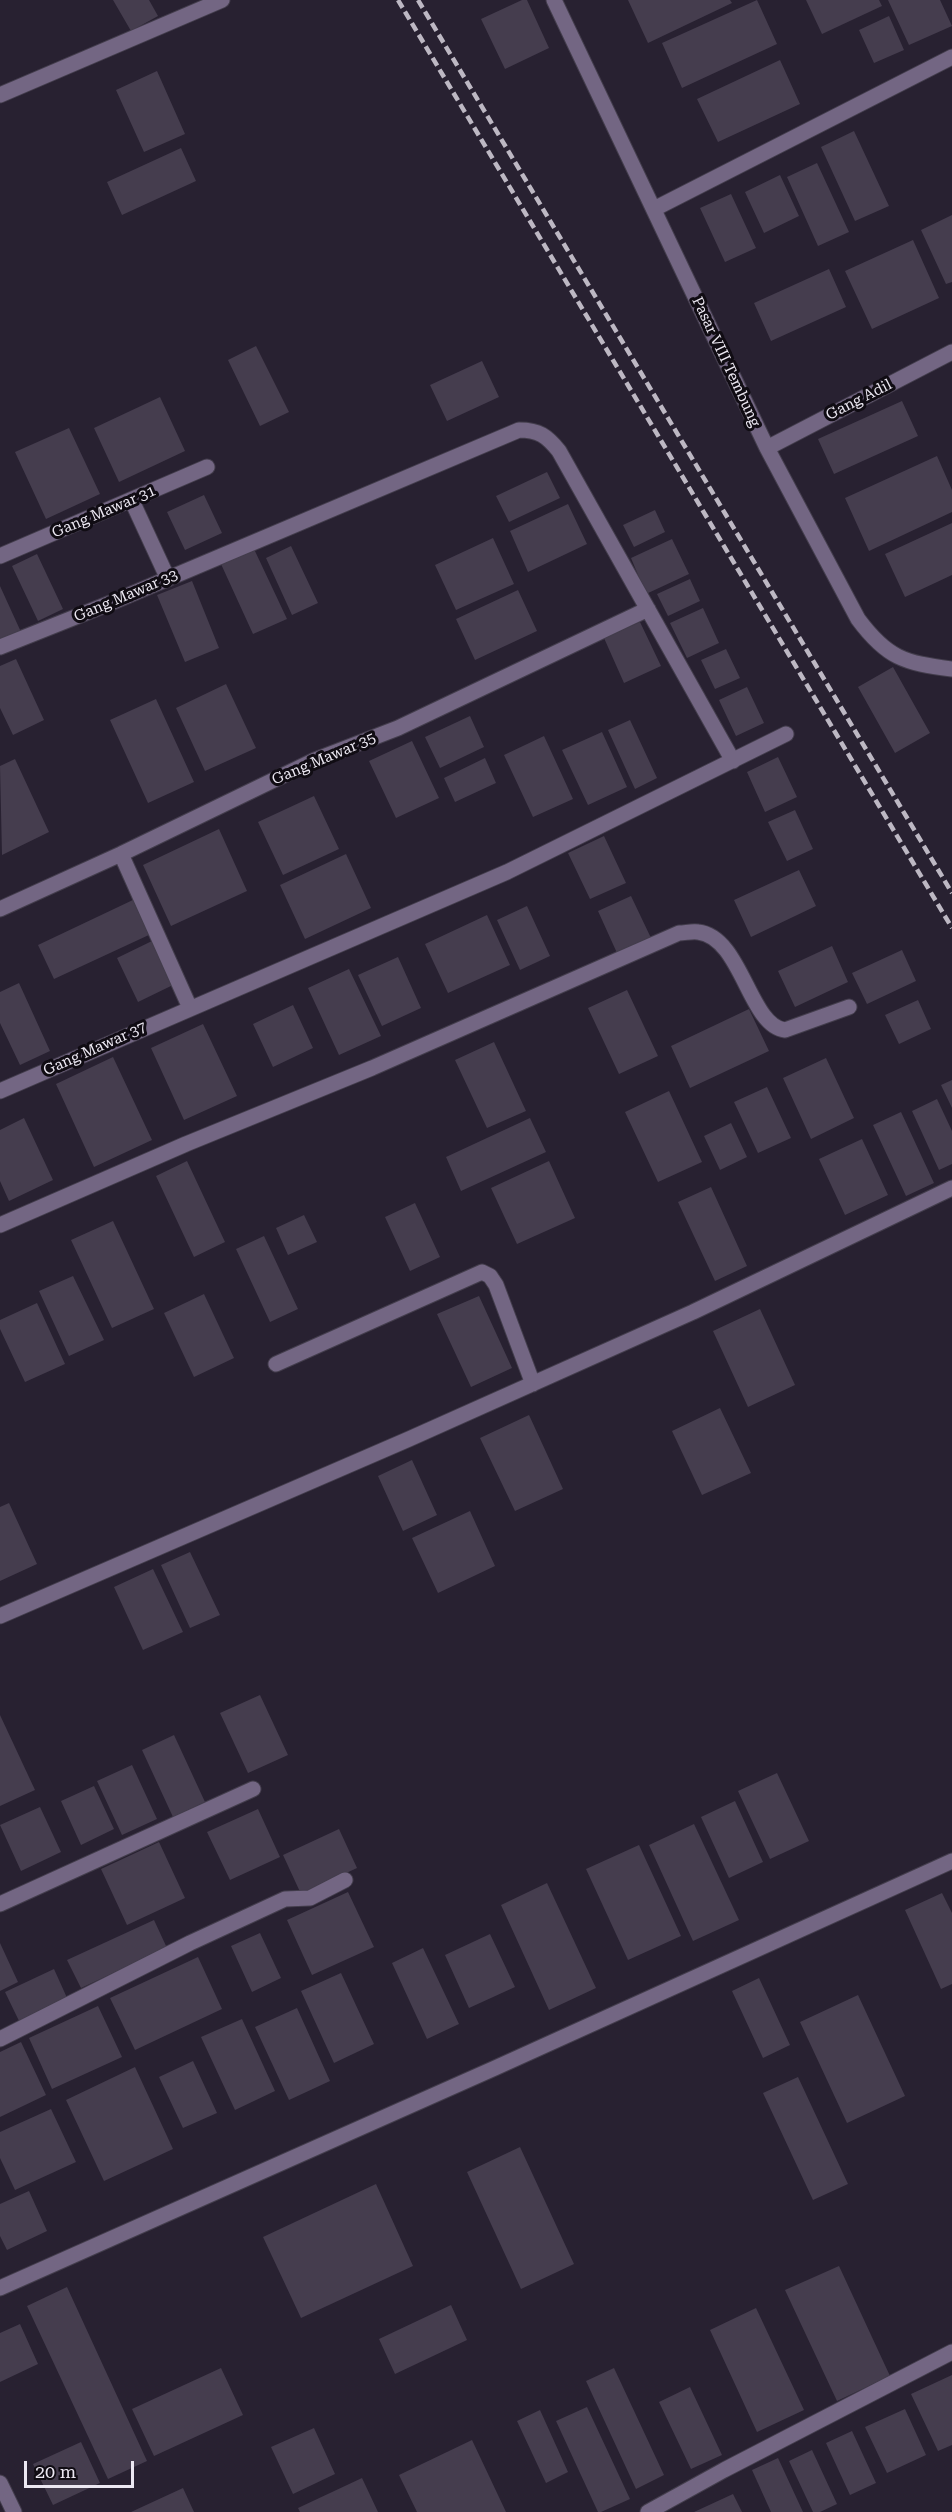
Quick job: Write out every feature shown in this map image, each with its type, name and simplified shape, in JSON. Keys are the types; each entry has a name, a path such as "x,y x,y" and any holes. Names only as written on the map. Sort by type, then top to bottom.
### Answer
{"street":[{"path":"0,95 222,0"},
{"name":"Pasar VIII Tembung","path":"554,0 767,448 858,619 872,637 890,654 915,664 952,669"},
{"path":"654,209 952,57"},
{"name":"Gang Adil","path":"767,448 952,352"},
{"name":"Gang Mawar 33","path":"0,647 168,579 519,430 531,430 546,436 559,451 648,609"},
{"name":"Gang Mawar 31","path":"0,556 207,467"},
{"path":"132,501 168,579"},
{"path":"648,609 733,762"},
{"name":"Gang Mawar 35","path":"0,909 121,854 315,760 398,728 648,609"},
{"name":"Gang Mawar 37","path":"0,1091 507,872 786,734"},
{"path":"121,854 190,1008"},
{"path":"0,1226 186,1144 372,1068 679,933 699,932 718,942 732,957 752,999 774,1027 780,1030 849,1007"},
{"path":"0,1616 533,1384 693,1312 952,1188"},
{"path":"276,1364 482,1272 490,1276 496,1286 533,1384"},
{"path":"0,1904 253,1789"},
{"path":"0,2288 484,2073 952,1861"},
{"path":"0,2039 190,1943 274,1904 289,1898 310,1898 345,1880"},
{"path":"648,2512 952,2352"},
{"path":"0,2483 8,2508"}],"building":[{"path":"113,0 149,0 158,16 131,31"},
{"path":"522,0 527,0 549,48 505,69 481,19"},
{"path":"628,0 730,0 732,3 648,43"},
{"path":"757,0 777,44 682,88 662,43"},
{"path":"806,0 879,0 882,6 822,34"},
{"path":"888,0 940,0 952,26 909,45"},
{"path":"889,16 904,50 874,63 859,30"},
{"path":"780,60 800,104 718,142 697,99"},
{"path":"157,71 185,134 144,152 116,90"},
{"path":"854,131 889,206 855,221 821,147"},
{"path":"181,148 196,181 122,215 107,182"},
{"path":"817,163 849,232 818,246 787,177"},
{"path":"780,175 799,216 764,233 745,192"},
{"path":"731,194 756,248 725,262 700,208"},
{"path":"952,215 952,282 946,284 921,230"},
{"path":"913,240 939,298 872,329 845,271"},
{"path":"829,269 846,307 771,341 754,303"},
{"path":"256,346 289,412 260,426 228,360"},
{"path":"482,361 499,397 447,421 430,385"},
{"path":"160,397 185,451 119,482 94,428"},
{"path":"902,401 918,436 834,474 818,439"},
{"path":"69,428 100,494 46,519 15,452"},
{"path":"937,456 952,490 952,512 869,551 845,498"},
{"path":"547,472 560,498 509,522 496,496"},
{"path":"204,495 222,533 185,550 167,512"},
{"path":"568,504 587,544 528,572 510,531"},
{"path":"655,510 665,532 634,547 623,525"},
{"path":"952,523 952,575 905,597 885,554"},
{"path":"493,538 514,584 456,610 435,565"},
{"path":"672,539 689,574 646,594 631,558"},
{"path":"291,546 318,603 292,615 266,558"},
{"path":"254,549 287,619 253,634 221,564"},
{"path":"37,554 63,609 38,621 12,566"},
{"path":"690,579 700,601 668,616 657,594"},
{"path":"192,581 219,648 185,662 157,595"},
{"path":"0,586 21,632 0,642"},
{"path":"518,590 537,631 475,660 456,619"},
{"path":"703,608 719,643 687,658 670,623"},
{"path":"640,622 661,666 624,683 604,638"},
{"path":"726,649 740,678 715,689 701,660"},
{"path":"16,659 44,720 13,735 0,708 0,666"},
{"path":"893,667 930,733 895,753 858,687"},
{"path":"226,684 256,748 205,771 176,708"},
{"path":"747,687 764,723 736,736 719,700"},
{"path":"156,699 194,782 148,803 110,720"},
{"path":"470,716 484,747 440,768 425,737"},
{"path":"630,720 657,778 635,789 608,730"},
{"path":"602,732 627,787 588,805 562,750"},
{"path":"544,736 573,799 533,817 504,755"},
{"path":"412,741 439,798 396,818 369,761"},
{"path":"778,757 797,797 765,812 747,772"},
{"path":"485,758 496,783 455,802 444,778"},
{"path":"15,759 49,832 2,855 0,766"},
{"path":"314,796 339,849 283,875 258,822"},
{"path":"795,810 813,849 787,861 768,822"},
{"path":"219,829 247,891 171,926 143,865"},
{"path":"604,836 626,883 590,899 568,853"},
{"path":"346,854 371,908 305,939 280,885"},
{"path":"799,870 816,906 751,937 734,900"},
{"path":"631,896 651,938 617,953 598,911"},
{"path":"135,899 151,934 54,979 38,945"},
{"path":"527,906 550,956 520,970 497,920"},
{"path":"487,915 510,965 448,993 425,944"},
{"path":"152,941 173,985 138,1002 117,958"},
{"path":"832,946 848,982 795,1007 778,971"},
{"path":"902,950 916,981 867,1004 852,973"},
{"path":"398,957 421,1008 382,1026 358,975"},
{"path":"349,969 381,1036 339,1055 308,988"},
{"path":"19,983 50,1051 20,1065 0,1023 0,992"},
{"path":"627,990 658,1056 619,1074 588,1008"},
{"path":"918,1000 931,1029 899,1044 885,1015"},
{"path":"293,1005 313,1048 273,1067 253,1024"},
{"path":"749,1009 769,1051 690,1088 671,1046"},
{"path":"203,1024 237,1096 184,1120 151,1048"},
{"path":"494,1042 526,1111 487,1128 455,1060"},
{"path":"113,1057 152,1140 94,1167 56,1084"},
{"path":"826,1058 854,1118 811,1139 783,1078"},
{"path":"952,1080 952,1108 941,1085"},
{"path":"767,1087 791,1138 758,1153 734,1102"},
{"path":"669,1091 702,1162 658,1182 625,1112"},
{"path":"937,1099 952,1131 952,1164 939,1170 912,1111"},
{"path":"901,1112 934,1183 906,1196 873,1125"},
{"path":"24,1118 53,1180 9,1201 0,1181 0,1130"},
{"path":"530,1118 546,1152 461,1191 446,1157"},
{"path":"731,1123 747,1157 720,1170 704,1136"},
{"path":"862,1139 888,1195 845,1215 819,1159"},
{"path":"187,1161 225,1242 194,1257 156,1176"},
{"path":"549,1161 575,1218 517,1244 491,1188"},
{"path":"711,1187 747,1266 715,1281 678,1202"},
{"path":"415,1203 440,1257 410,1271 385,1217"},
{"path":"304,1215 317,1242 288,1255 276,1228"},
{"path":"113,1221 154,1309 112,1328 71,1240"},
{"path":"264,1236 298,1309 270,1322 236,1249"},
{"path":"73,1276 104,1340 69,1356 39,1291"},
{"path":"204,1294 234,1358 194,1377 164,1313"},
{"path":"479,1296 512,1368 471,1387 437,1314"},
{"path":"37,1303 65,1364 25,1382 0,1329 0,1320"},
{"path":"760,1309 795,1385 748,1407 713,1331"},
{"path":"720,1408 751,1473 702,1495 672,1431"},
{"path":"529,1415 563,1489 515,1511 480,1438"},
{"path":"412,1460 437,1515 403,1531 378,1476"},
{"path":"9,1503 37,1564 0,1581 0,1507"},
{"path":"470,1511 495,1566 438,1593 412,1538"},
{"path":"190,1552 220,1615 190,1628 161,1565"},
{"path":"153,1569 183,1632 143,1650 114,1587"},
{"path":"260,1695 288,1755 248,1773 220,1713"},
{"path":"0,1715 35,1790 0,1806"},
{"path":"174,1735 205,1802 173,1817 142,1750"},
{"path":"132,1765 157,1819 122,1835 97,1781"},
{"path":"777,1773 809,1841 770,1859 738,1791"},
{"path":"94,1786 114,1829 81,1845 61,1801"},
{"path":"735,1801 763,1862 729,1878 701,1817"},
{"path":"40,1807 61,1852 21,1871 0,1825"},
{"path":"258,1809 280,1857 230,1880 207,1832"},
{"path":"694,1824 739,1920 693,1941 649,1845"},
{"path":"339,1829 357,1868 301,1894 283,1855"},
{"path":"159,1842 185,1898 127,1925 101,1869"},
{"path":"639,1845 681,1936 628,1960 586,1869"},
{"path":"547,1883 596,1988 549,2010 501,1905"},
{"path":"348,1892 374,1947 312,1975 287,1920"},
{"path":"942,1893 952,1913 952,1984 941,1989 905,1910"},
{"path":"154,1920 167,1948 81,1988 67,1960"},
{"path":"260,1933 281,1978 252,1992 231,1946"},
{"path":"490,1934 515,1987 469,2008 445,1955"},
{"path":"0,1943 18,1982 0,1991"},
{"path":"423,1948 459,2024 427,2039 392,1963"},
{"path":"198,1957 222,2009 135,2050 110,1998"},
{"path":"54,1969 68,2000 20,2023 5,1992"},
{"path":"341,1973 374,2044 334,2063 301,1991"},
{"path":"759,1978 790,2045 763,2058 732,1991"},
{"path":"858,1995 905,2096 847,2123 800,2022"},
{"path":"98,2006 122,2057 52,2089 29,2038"},
{"path":"297,2008 330,2081 289,2100 255,2027"},
{"path":"242,2019 275,2091 235,2110 201,2037"},
{"path":"21,2042 46,2095 0,2117 0,2052"},
{"path":"193,2061 217,2113 183,2128 159,2077"},
{"path":"135,2067 173,2149 104,2181 66,2100"},
{"path":"798,2077 848,2184 813,2200 763,2093"},
{"path":"51,2109 76,2162 15,2190 0,2158 0,2132"},
{"path":"520,2147 574,2264 521,2289 467,2172"},
{"path":"376,2184 413,2266 301,2318 263,2237"},
{"path":"29,2191 47,2231 7,2250 0,2236 0,2204"},
{"path":"839,2266 890,2376 837,2401 785,2290"},
{"path":"67,2287 147,2461 108,2479 27,2306"},
{"path":"451,2305 467,2340 395,2374 379,2339"},
{"path":"756,2308 804,2410 757,2432 710,2330"},
{"path":"20,2324 38,2364 0,2382 0,2333"},
{"path":"221,2368 243,2415 154,2456 132,2409"},
{"path":"614,2368 664,2475 636,2489 586,2381"},
{"path":"952,2375 952,2445 938,2451 911,2394"},
{"path":"690,2387 722,2455 691,2469 659,2402"},
{"path":"587,2407 630,2499 601,2512 598,2512 556,2421"},
{"path":"905,2409 926,2455 887,2473 865,2427"},
{"path":"540,2410 568,2472 546,2483 517,2421"},
{"path":"314,2428 335,2474 293,2494 271,2447"},
{"path":"852,2431 876,2483 850,2495 826,2443"},
{"path":"472,2440 506,2512 417,2512 399,2475"},
{"path":"81,2442 100,2483 53,2505 33,2464"},
{"path":"812,2450 837,2504 820,2512 813,2512 789,2461"},
{"path":"778,2458 803,2512 771,2512 752,2470"},
{"path":"362,2478 378,2512 300,2512 298,2508"},
{"path":"183,2488 194,2512 131,2512"},
{"path":"733,2494 742,2512 694,2512"}],"railway":[{"path":"398,0 952,928"},
{"path":"418,0 952,893"}]}
